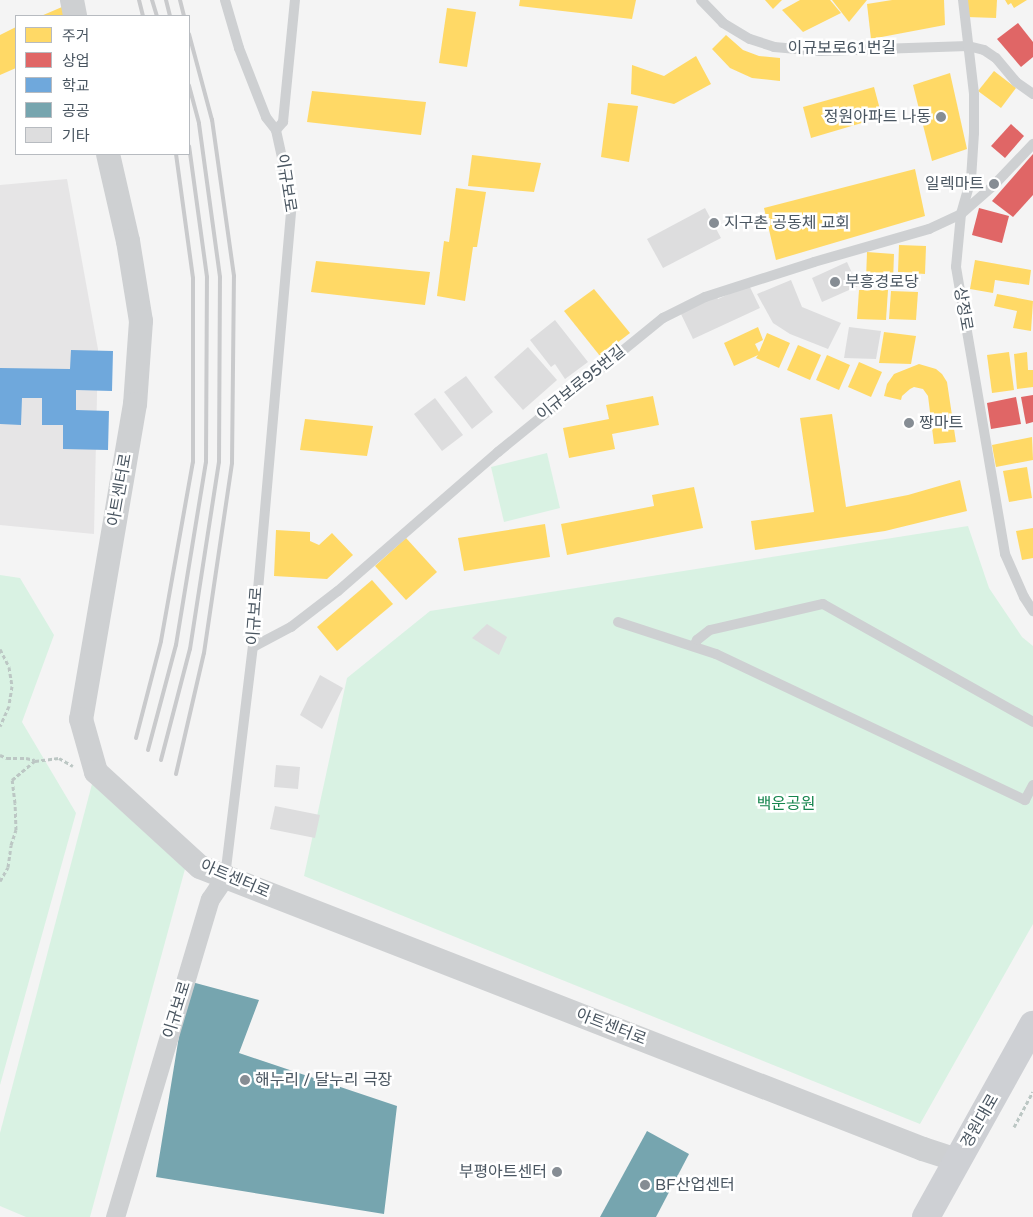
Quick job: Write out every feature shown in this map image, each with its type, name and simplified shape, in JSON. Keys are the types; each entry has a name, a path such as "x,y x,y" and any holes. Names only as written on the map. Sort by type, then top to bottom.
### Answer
{"main road":[{"name":"경원대로","path":"926,1217 1033,1025"}],"street":[{"path":"72,0 76,15"},
{"name":"아트센터로","path":"108,155 128,241 141,321 135,404 81,719 85,769 200,867 924,1149 957,1160"},
{"name":"이규보로","path":"115,1217 210,899 224,876"}],"lane":[{"path":"225,0 239,48 262,108 276,130"},
{"name":"이규보로","path":"224,876 253,647 291,230 292,203 276,130 283,122 295,0"},
{"name":"이규보로61번길","path":"701,0 723,23 750,39 774,47 820,51 968,46"},
{"name":"상정로","path":"963,0 974,94 974,133 970,179 961,214 956,267 1005,554 1018,584 1033,611"},
{"path":"968,46 984,50 996,58 1016,82 1033,94"},
{"name":"이규보로95번길","path":"253,647 291,627 338,591 498,452 662,318 705,298 814,262 929,229 961,214 994,186 1033,144"},
{"path":"694,646 697,640 710,630 823,604 1033,722"},
{"path":"618,622 694,646 1025,800 1033,785"}],"path":[{"path":"0,649 9,667 12,686 8,706 0,726"},
{"path":"0,755 6,758 35,760 59,758 85,769"},
{"path":"0,881 8,867 11,845 16,830 16,803 12,780 35,760"},
{"path":"1014,1126 1033,1092"}],"shaded area":[{"path":"67,179 98,349 94,534 0,525 0,185"}],"green space":[{"path":"547,453 560,508 504,522 491,467"},
{"name":"백운공원","path":"968,526 989,588 1022,637 1033,646 1033,924 920,1124 304,876 347,678 430,611"},
{"path":"0,575 20,578 54,635 22,722 76,813 0,1085"},
{"path":"92,784 185,869 90,1217 26,1217 0,1206 0,1133"}],"building: 주거":[{"path":"520,0 636,0 632,19 519,6"},
{"path":"765,0 782,0 773,9"},
{"path":"800,0 830,0 841,13 803,32 782,10"},
{"path":"832,0 867,0 849,22"},
{"path":"892,0 944,0 945,25 871,39 867,4"},
{"path":"968,0 997,0 996,18 967,17"},
{"path":"1005,0 1027,0 1014,8 1011,3 1008,5"},
{"path":"62,7 66,15 43,15"},
{"path":"447,8 476,12 467,67 439,63"},
{"path":"15,28 15,68 0,75 0,35"},
{"path":"726,35 743,50 759,56 780,58 780,81 752,78 730,68 712,49"},
{"path":"696,56 711,84 674,104 631,94 632,65 664,76"},
{"path":"994,71 1016,88 1001,108 978,91"},
{"name":"정원아파트 나동","path":"950,73 967,149 932,161 913,85"},
{"path":"874,87 882,117 811,138 803,107"},
{"path":"312,91 426,102 421,135 307,122"},
{"path":"608,103 638,106 629,162 601,157"},
{"path":"472,155 541,163 534,192 468,186"},
{"path":"915,169 925,216 776,260 764,208"},
{"path":"456,188 486,192 477,247 473,247 465,301 437,296 444,241 449,242"},
{"path":"899,245 926,246 925,274 898,272"},
{"path":"867,252 894,254 893,282 866,280"},
{"path":"975,260 1031,270 1029,285 995,280 993,293 970,289"},
{"path":"316,261 430,272 425,305 311,292"},
{"path":"594,289 630,333 600,356 564,311"},
{"path":"859,290 888,290 886,320 857,319"},
{"path":"891,291 918,292 916,320 889,319"},
{"path":"997,294 1033,301 1031,331 1013,328 1017,311 994,306"},
{"path":"758,327 763,340 755,344 759,352 767,333 790,343 779,368 756,358 758,355 734,366 724,343"},
{"path":"884,332 916,336 911,364 879,363"},
{"path":"798,345 821,355 810,380 787,370"},
{"path":"1009,352 1014,390 992,393 987,355"},
{"path":"1027,352 1028,370 1033,370 1033,387 1017,389 1014,354"},
{"path":"827,355 850,365 839,390 816,380"},
{"path":"859,362 882,372 871,397 848,387"},
{"path":"919,364 936,369 947,382 956,442 934,444 928,396 923,389 914,387 910,389 902,396 901,400 884,396 887,384 894,374"},
{"path":"653,396 659,425 612,434 615,449 569,458 563,428 609,419 606,405"},
{"path":"832,414 846,507 908,495 960,480 967,511 885,531 755,550 751,521 814,512 800,418"},
{"path":"305,419 373,426 367,456 300,450"},
{"path":"1032,437 1033,460 996,467 992,445"},
{"path":"1027,467 1032,498 1009,502 1003,471"},
{"path":"694,487 703,528 567,555 561,524 654,506 652,495"},
{"path":"545,524 550,557 464,571 458,538"},
{"path":"1033,528 1033,558 1022,560 1016,531"},
{"path":"276,530 310,532 310,541 319,545 332,533 353,555 327,579 274,576"},
{"path":"406,538 437,572 406,600 375,566"},
{"path":"372,580 393,604 337,651 317,627"}],"building: 상업":[{"path":"1018,23 1033,42 1033,57 1021,67 997,39"},
{"path":"1011,124 1024,136 1005,158 991,146"},
{"path":"1033,154 1033,195 1013,217 992,201"},
{"path":"979,208 1009,216 1002,243 972,235"},
{"path":"1033,395 1033,422 1026,424 1021,397"},
{"path":"1016,397 1021,424 991,429 987,403"}],"building: 학교":[{"path":"71,350 113,351 112,391 76,390 76,410 109,411 108,450 63,449 63,425 42,425 42,398 22,398 21,425 0,424 0,368 70,369"}],"building: 공공":[{"name":"해누리 / 달누리 극장","path":"188,981 259,1000 239,1053 397,1106 384,1214 156,1177"},
{"name":"BF산업센터","path":"647,1131 689,1154 656,1217 600,1217"}],"building: 기타":[{"path":"705,208 721,238 663,268 647,239"},
{"name":"부흥경로당","path":"847,262 858,286 822,302 812,278"},
{"path":"791,280 802,307 841,323 828,349 790,334 773,323 757,294"},
{"path":"749,285 760,308 693,339 680,312 716,296 718,299"},
{"path":"555,320 588,362 565,379 555,364 551,367 530,340"},
{"path":"849,327 881,331 876,359 844,358"},
{"path":"528,347 557,380 523,410 494,377"},
{"path":"466,376 493,412 472,429 444,392"},
{"path":"435,398 463,435 442,451 414,414"},
{"path":"487,624 507,637 499,655 472,638"},
{"path":"320,675 343,688 322,729 300,715"},
{"path":"276,765 300,767 298,789 274,787"},
{"path":"275,806 320,815 315,838 270,829"}],"railway":[{"path":"139,0 143,15"},
{"path":"152,0 157,15"},
{"path":"166,0 170,15"},
{"path":"180,0 184,15"},
{"path":"176,774 204,653 232,463 234,276 212,120 190,38"},
{"path":"161,760 190,649 219,462 220,277 199,123 190,89"},
{"path":"148,750 176,645 206,462 207,277 190,153"},
{"path":"136,738 161,641 193,462 193,278 176,155"}],"place":[{"name":"정원아파트 나동","path":"941,117"},
{"name":"일렉마트","path":"994,184"},
{"name":"지구촌 공동체 교회","path":"714,223"},
{"name":"부흥경로당","path":"835,282"},
{"name":"짱마트","path":"909,423"},
{"name":"해누리 / 달누리 극장","path":"245,1080"},
{"name":"부평아트센터","path":"557,1172"},
{"name":"BF산업센터","path":"645,1185"}]}
